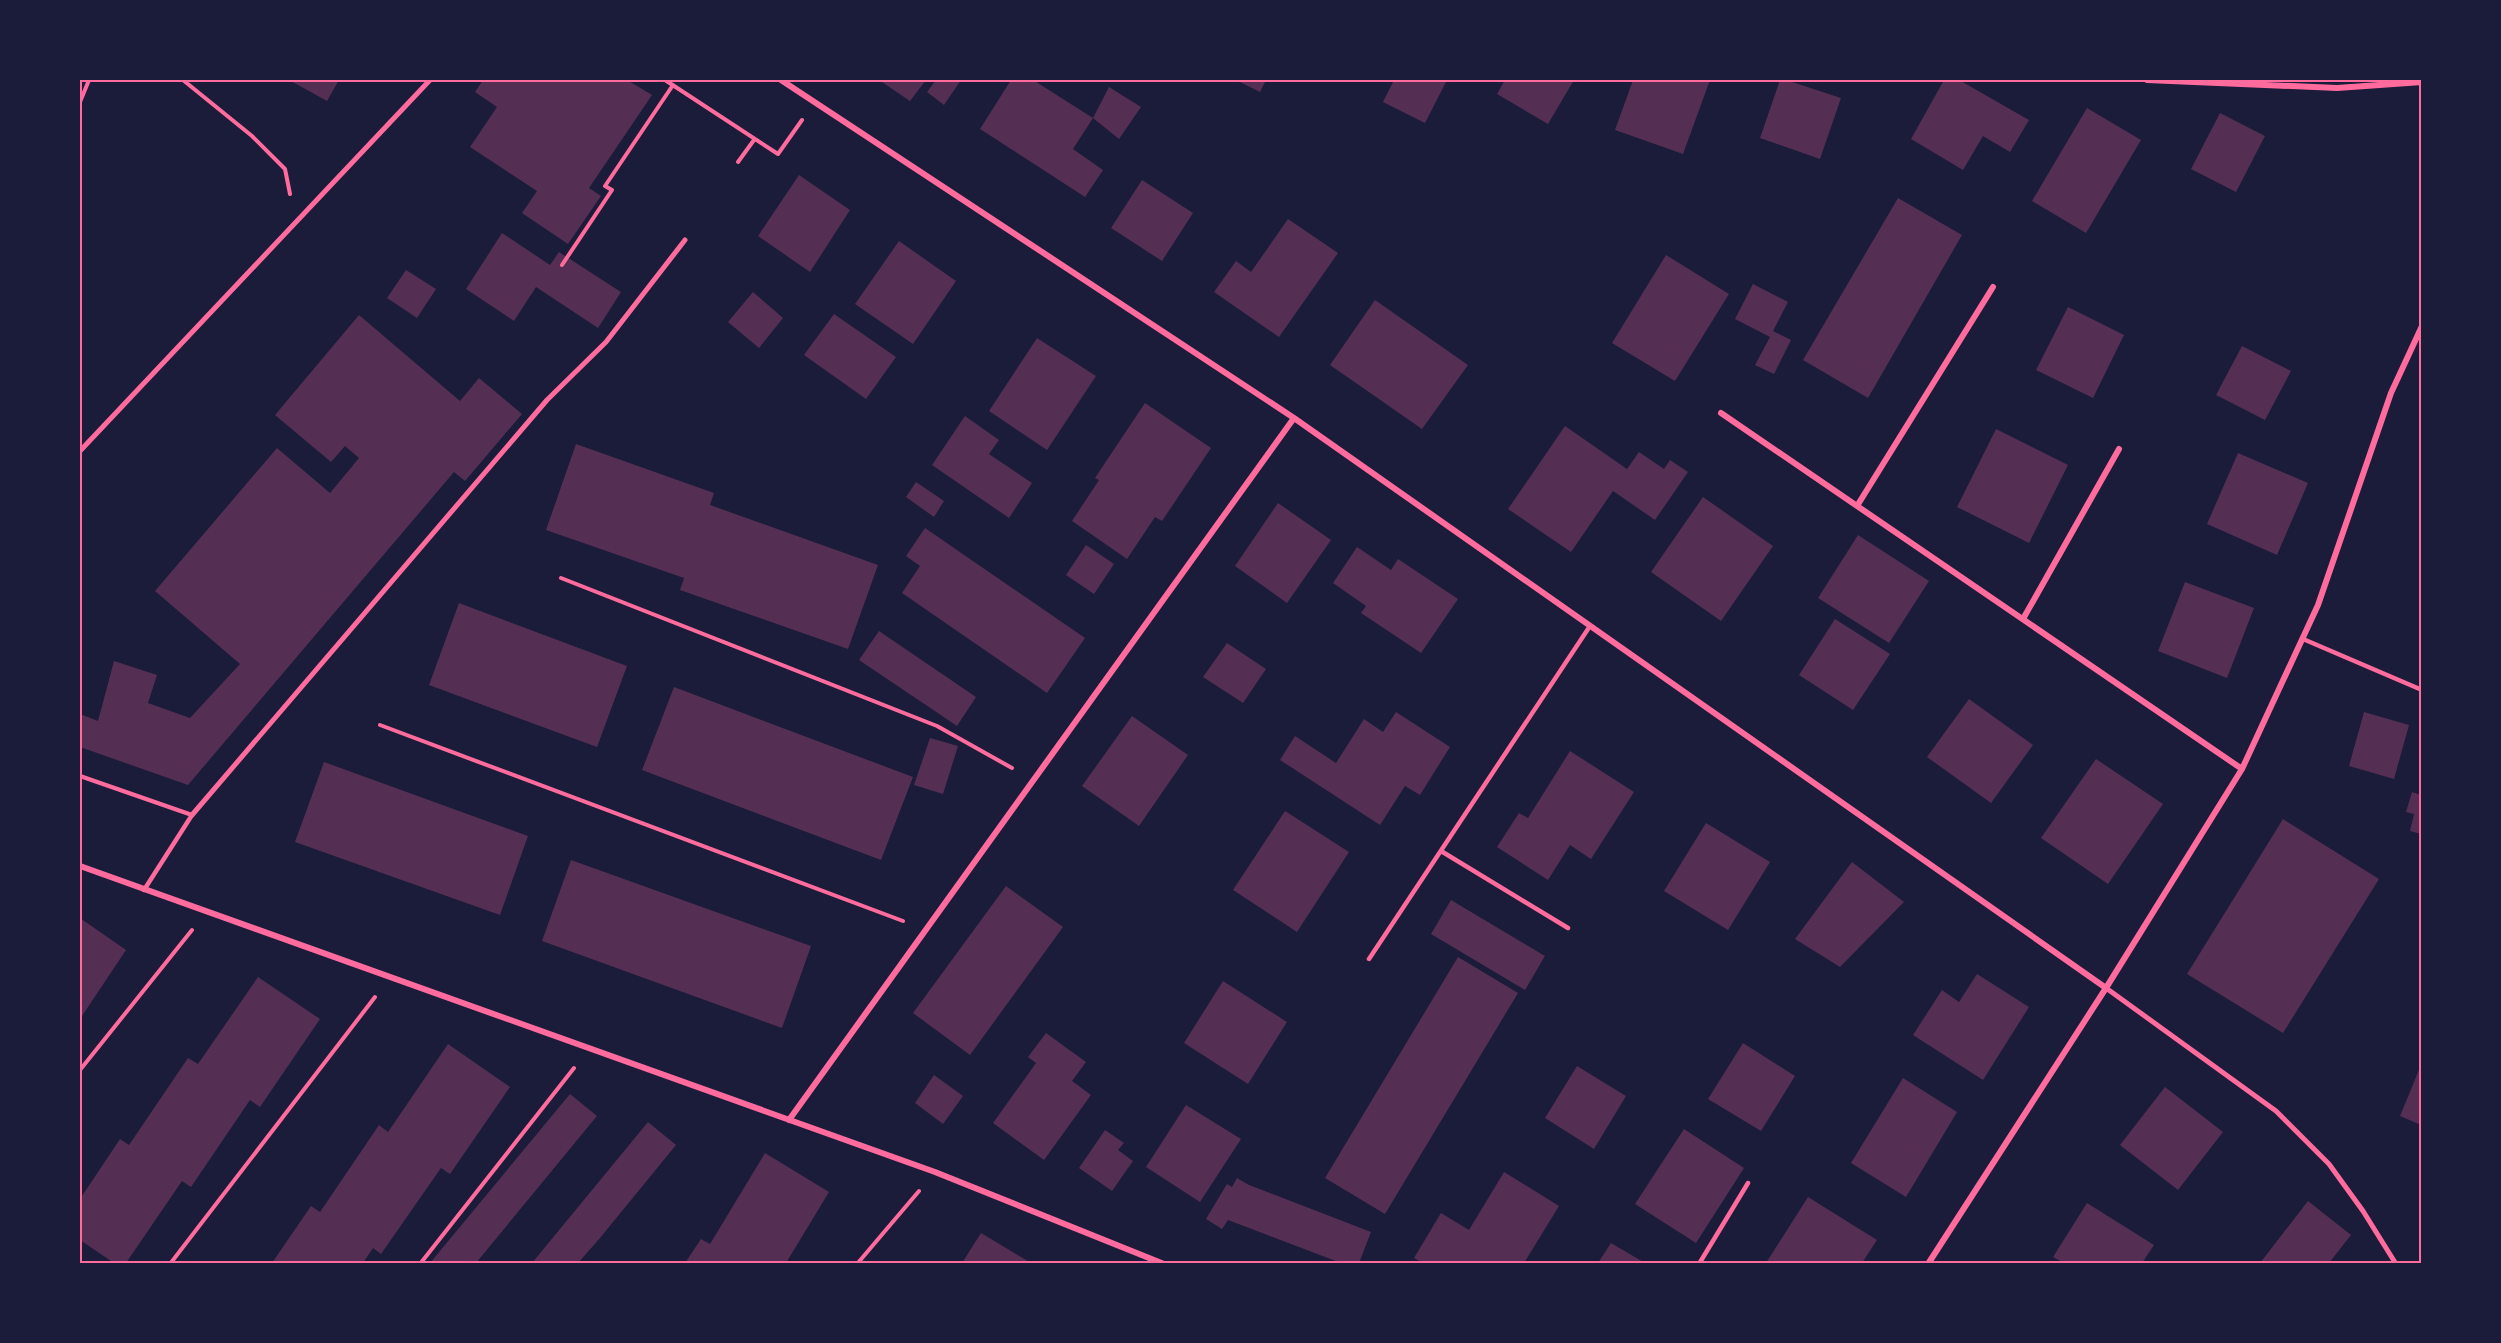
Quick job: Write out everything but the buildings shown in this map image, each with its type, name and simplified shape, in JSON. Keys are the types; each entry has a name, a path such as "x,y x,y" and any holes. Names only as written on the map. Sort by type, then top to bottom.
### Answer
{"street":[{"path":"80,451 295,220 430,80"},
{"path":"781,80 1294,418 2106,988 2276,1111 2329,1164 2363,1211 2396,1263"},
{"path":"2147,80 2337,88 2421,82"},
{"path":"2337,88 2338,80"},
{"path":"192,815 547,400 606,342 685,240"},
{"path":"1857,506 1993,287"},
{"path":"1928,1263 2106,988 2242,769 2318,605 2391,393 2421,326"},
{"path":"1721,413 2242,769"},
{"path":"789,1120 1294,418"},
{"path":"2023,619 2119,449"},
{"path":"80,866 935,1172 1164,1263"}],"lane":[{"path":"1369,959 1590,626"},
{"path":"2303,639 2421,690"},
{"path":"80,776 192,815 144,890"},
{"path":"1441,851 1568,928"},
{"path":"1700,1263 1748,1183"}],"path":[{"path":"80,102 89,80"},
{"path":"183,80 252,136 285,169 295,220"},
{"path":"665,80 778,154 814,102"},
{"path":"562,265 612,190 605,186 673,85"},
{"path":"738,162 754,140"},
{"path":"561,578 937,726 1034,780"},
{"path":"380,725 926,930"},
{"path":"80,1070 207,912"},
{"path":"170,1263 390,977"},
{"path":"420,1263 590,1048"},
{"path":"857,1263 935,1172"}]}
